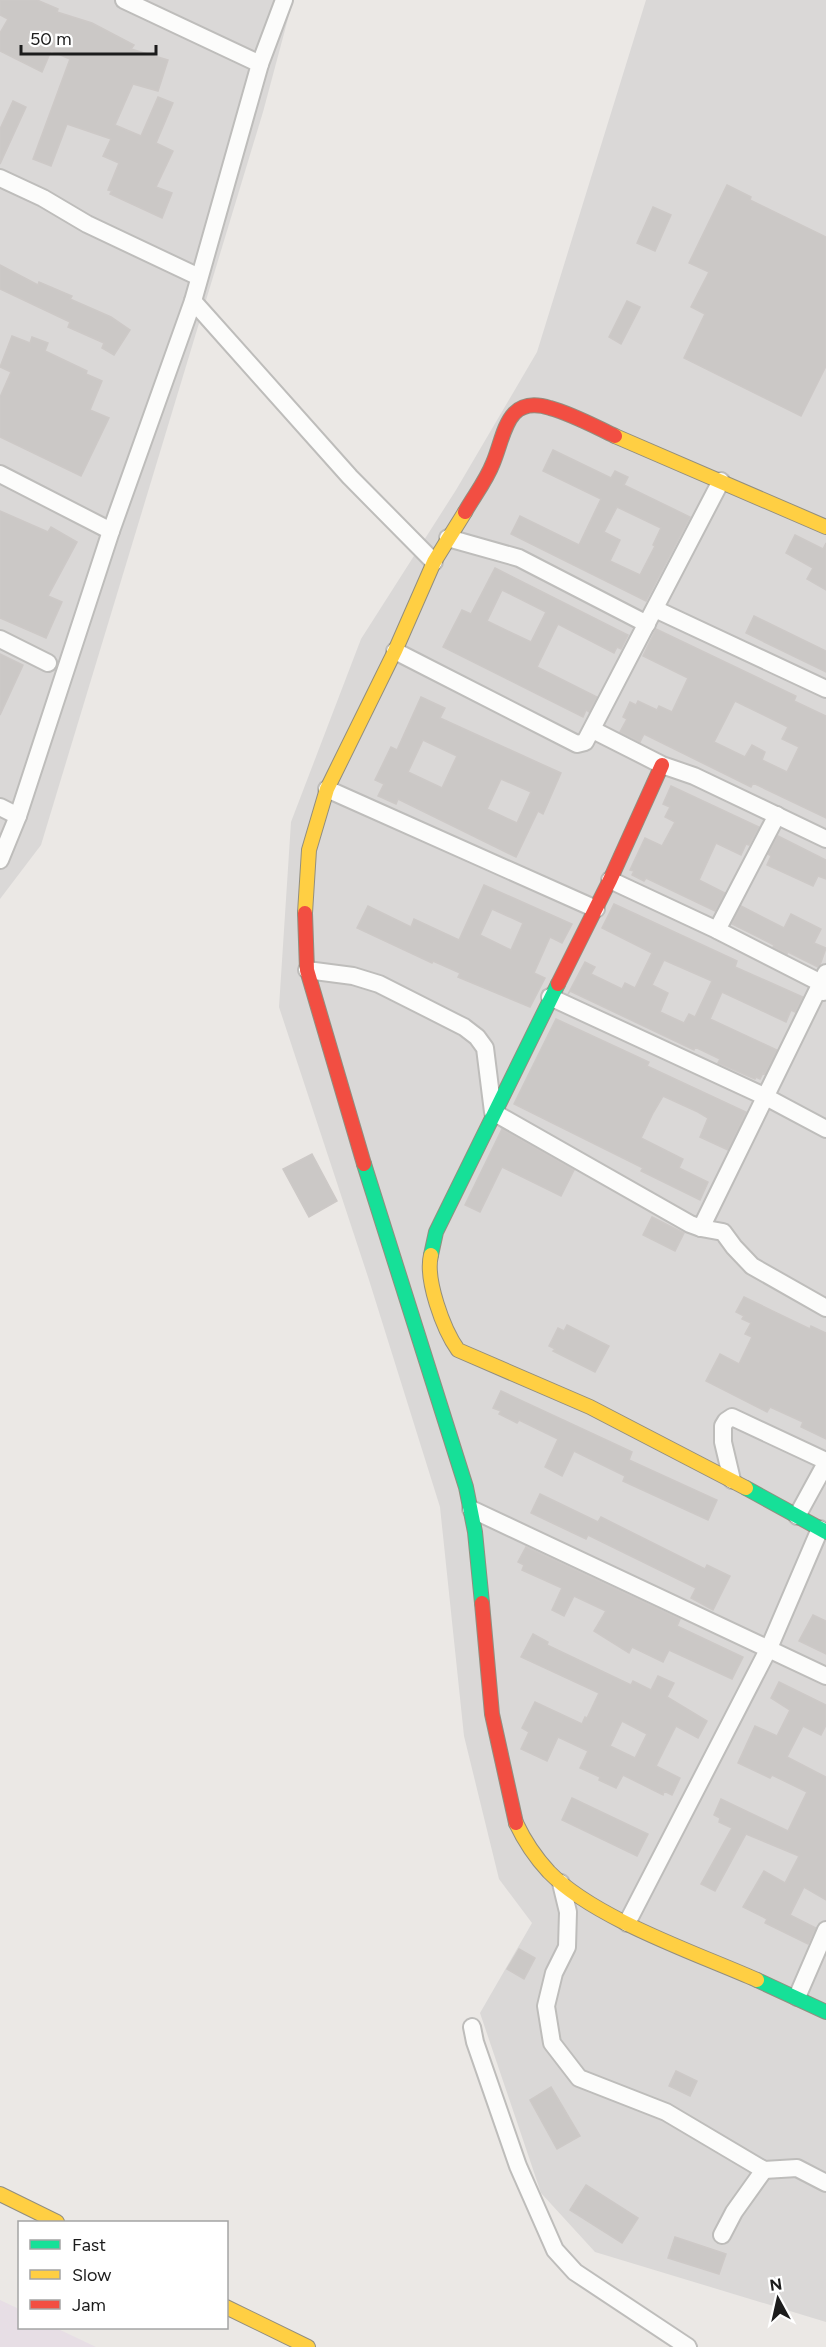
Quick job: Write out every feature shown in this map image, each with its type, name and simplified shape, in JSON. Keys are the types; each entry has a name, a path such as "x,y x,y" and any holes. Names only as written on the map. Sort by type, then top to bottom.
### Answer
{"street":[{"path":"124,0 260,64"},
{"path":"0,860 18,816 111,531 193,301 260,64 284,0"},
{"path":"0,178 43,198 87,224 199,277"},
{"path":"193,301 350,477 434,562"},
{"path":"826,527 549,407 524,406 506,422 495,462 434,562 395,651 327,789 309,850 304,924 307,970 347,1111 466,1487 471,1509 492,1714 516,1824 530,1848 549,1872 574,1894 627,1923 797,1997 826,2012"},
{"path":"0,474 111,531"},
{"path":"395,651 577,744 585,742 721,481"},
{"path":"448,538 519,558 648,624"},
{"path":"656,609 826,689"},
{"path":"0,639 48,663"},
{"path":"593,730 662,765 694,776 826,839"},
{"path":"627,1923 769,1648 823,1530 590,1407 508,1370 468,1356 455,1347 431,1283 428,1266 430,1249 436,1232 493,1112 596,909 662,765"},
{"path":"327,789 596,909"},
{"path":"0,807 18,816"},
{"path":"717,930 777,815"},
{"path":"610,880 824,984 701,1228"},
{"path":"307,970 354,976 379,984 464,1027 477,1037 484,1048 493,1112 651,1202 701,1228 723,1232 752,1266 826,1308"},
{"path":"550,997 824,1122"},
{"path":"732,1480 723,1433 726,1421 732,1417 826,1462 797,1516"},
{"path":"471,1509 826,1676"},
{"path":"561,1883 568,1912 567,1947 554,1973 546,2006 552,2043 579,2078 666,2112 764,2170 797,2168 826,2183"},
{"path":"797,1997 826,1930"},
{"path":"472,2027 475,2042 518,2166 555,2250 575,2272 688,2347"},
{"path":"722,2235 734,2212 764,2170"},
{"path":"0,2194 53,2221"},
{"path":"228,2308 308,2347"}],"shaded area":[{"path":"0,0 293,0 263,112 41,845 0,899"},
{"path":"646,0 826,0 826,2322 595,2252 541,2193 480,2013 532,1923 499,1879 464,1736 440,1507 369,1280 279,1007 291,822 361,639 456,490 537,352"},
{"path":"0,2300 18,2309 18,2329 58,2329 96,2347 0,2347"}],"building":[{"path":"0,0 37,0 58,9 57,12 92,23 134,45 131,49 168,60 158,91 133,84 115,125 141,136 158,97 173,103 156,143 173,151 156,187 172,193 162,218 110,194 112,191 108,190 119,163 103,156 111,139 67,124 51,166 33,159 70,59 51,51 42,72 0,51 0,33 8,19 0,15"},
{"path":"13,101 26,107 0,164 0,129"},
{"path":"727,185 751,197 750,200 826,237 826,366 801,416 684,358 705,314 691,307 709,272 689,263"},
{"path":"653,207 671,215 655,251 637,243"},
{"path":"0,265 38,285 39,282 72,296 70,299 111,317 130,330 114,355 102,348 104,343 68,327 70,322 0,289"},
{"path":"627,301 640,307 621,344 609,337"},
{"path":"12,336 30,343 32,337 48,343 45,351 87,371 86,374 102,381 90,410 109,418 81,476 0,437 0,397 11,372 0,367"},
{"path":"553,450 611,478 615,471 628,477 624,485 690,517 646,601 511,534 520,516 579,545 601,499 543,471","holes":["617,507 661,528 653,545 655,546 640,575 610,561 620,540 604,532"]},
{"path":"0,511 48,532 51,527 77,542 48,596 62,602 46,638 0,618"},
{"path":"795,535 823,549 826,543 826,590 807,579 813,568 786,553"},
{"path":"495,568 628,635 621,649 617,647 614,653 558,624 537,667 597,697 589,712 586,710 583,717 443,647 462,610 471,614","holes":["502,590 546,612 531,642 487,621"]},
{"path":"754,616 826,651 826,672 746,633"},
{"path":"656,629 796,696 794,701 826,716 826,818 753,783 751,787 644,734 640,742 620,732 627,719 623,717 630,702 636,705 638,701 657,710 659,706 672,712 688,678 643,656","holes":["735,701 788,727 782,739 799,747 787,772 762,760 765,752 752,745 745,757 714,742"]},
{"path":"0,654 23,665 0,715"},
{"path":"421,697 445,708 440,718 561,773 543,814 538,811 516,857 398,799 396,804 378,796 384,784 375,780 391,747 397,750","holes":["423,740 457,756 442,788 408,772","501,779 531,792 517,823 487,809"]},
{"path":"671,786 759,827 741,855 716,843 699,880 725,893 715,911 646,878 644,881 632,875 634,871 630,870 645,838 662,846 675,822 665,817 670,807 663,804"},
{"path":"778,836 826,860 826,879 818,876 813,886 767,865 771,856 768,854"},
{"path":"484,885 572,924 562,943 550,937 534,973 545,978 530,1007 458,977 460,973 433,961 432,963 357,928 368,906 411,927 414,919 459,940","holes":["492,909 523,923 511,950 480,935"]},
{"path":"614,904 737,961 735,967 803,997 795,1012 791,1010 786,1022 722,992 710,1019 777,1050 765,1074 763,1073 760,1079 756,1077 755,1079 718,1063 720,1059 695,1047 694,1050 570,991 568,994 585,962 595,967 591,974 622,989 625,983 635,988 652,953 602,928","holes":["664,960 712,981 695,1017 689,1014 684,1023 660,1012 668,993 652,985"]},
{"path":"741,906 784,928 791,914 821,929 814,943 826,948 820,965 818,967 788,952 787,954 732,924"},
{"path":"556,1019 649,1062 647,1066 746,1112 728,1150 700,1137 708,1118 698,1112 663,1096 653,1113 641,1138 683,1159 679,1168 708,1182 700,1200 641,1171 643,1168 514,1104"},
{"path":"502,1129 574,1170 561,1196 502,1167 480,1212 465,1205"},
{"path":"312,1154 337,1201 309,1217 283,1169"},
{"path":"652,1217 684,1233 675,1251 643,1235"},
{"path":"744,1297 810,1329 811,1326 826,1333 826,1439 801,1427 803,1422 770,1407 767,1412 706,1381 720,1354 739,1364 752,1337 745,1334 751,1323 742,1319 744,1316 736,1312"},
{"path":"567,1325 609,1346 595,1372 553,1351 555,1349 549,1346 558,1328 564,1331"},
{"path":"501,1391 632,1452 629,1460 717,1500 708,1520 623,1481 625,1476 574,1451 562,1476 545,1467 558,1439 519,1420 517,1423 499,1414 501,1411 493,1408"},
{"path":"540,1494 598,1522 601,1517 705,1569 707,1565 730,1576 713,1610 691,1598 696,1588 588,1535 586,1539 531,1513"},
{"path":"526,1547 680,1619 677,1626 743,1657 732,1679 669,1650 663,1662 632,1647 629,1653 594,1631 606,1611 574,1596 564,1616 552,1610 562,1588 522,1570 524,1565 518,1562"},
{"path":"813,1615 826,1621 826,1654 799,1641"},
{"path":"533,1634 548,1642 547,1645 631,1685 633,1681 651,1690 658,1676 674,1683 667,1697 707,1721 698,1738 676,1726 656,1766 680,1778 672,1795 664,1791 663,1795 623,1775 616,1788 599,1780 600,1777 580,1768 588,1751 558,1737 547,1761 521,1749 529,1732 522,1728 535,1702 582,1724 599,1693 521,1657","holes":["622,1721 647,1734 635,1758 610,1746"]},
{"path":"779,1682 826,1705 826,1725 821,1735 803,1726 787,1757 826,1777 826,1900 804,1887 790,1915 816,1928 808,1944 765,1923 767,1919 743,1907 764,1871 785,1883 799,1856 746,1834 715,1891 701,1884 732,1828 719,1822 720,1818 714,1815 721,1799 788,1831 807,1792 772,1775 770,1778 738,1763 755,1726 777,1736 790,1710 771,1698"},
{"path":"572,1798 648,1834 637,1856 562,1820"},
{"path":"519,1949 535,1958 524,1979 507,1969"},
{"path":"676,2071 697,2081 690,2096 669,2086"},
{"path":"551,2087 580,2136 557,2149 530,2100"},
{"path":"586,2185 638,2218 622,2243 570,2210"},
{"path":"675,2237 726,2254 719,2274 668,2258"}],"traffic: fast":[{"path":"431,1255 436,1232 558,984"},
{"path":"364,1164 466,1487 475,1532 482,1603"},
{"path":"746,1488 826,1532"},
{"path":"757,1980 826,2012"}],"traffic: slow":[{"path":"615,436 826,527"},
{"path":"305,913 309,850 327,789 395,651 434,562 465,512"},
{"path":"431,1255 433,1290 441,1317 458,1350 590,1407 746,1488"},
{"path":"516,1823 539,1861 549,1872 592,1905 647,1934 757,1980"},
{"path":"0,2194 55,2221"},
{"path":"228,2308 308,2347"}],"traffic: jam":[{"path":"465,512 490,470 510,420 524,407 535,405 550,408 583,420 615,436"},
{"path":"558,984 610,880 662,765"},
{"path":"305,913 307,970 364,1164"},
{"path":"482,1603 492,1714 516,1823"}]}
